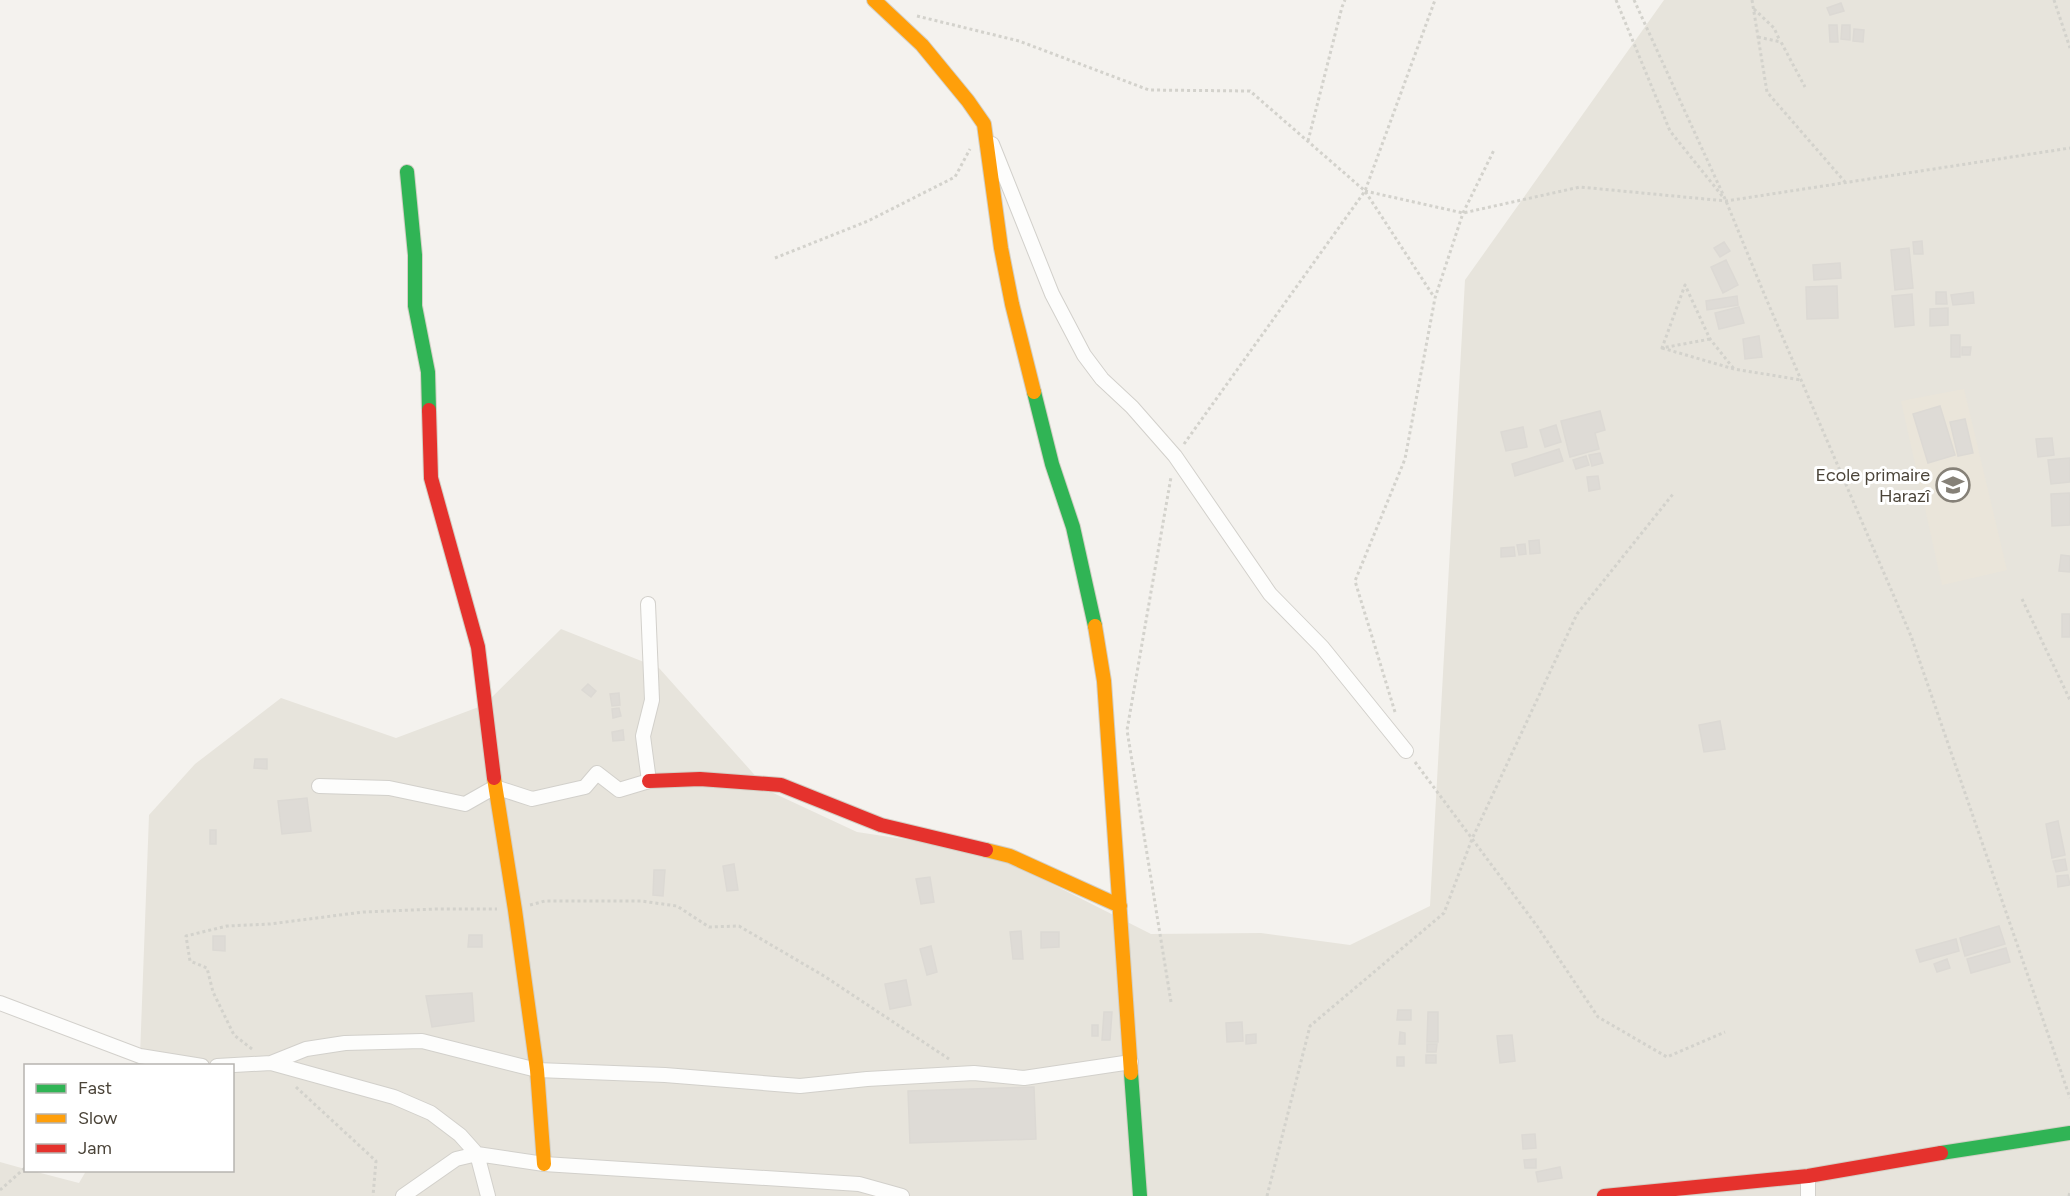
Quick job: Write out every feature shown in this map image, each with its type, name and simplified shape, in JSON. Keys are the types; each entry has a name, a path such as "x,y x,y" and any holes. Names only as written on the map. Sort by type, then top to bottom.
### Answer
{"street":[{"path":"874,0 922,45 984,124 1052,294 1084,356 1102,379 1132,407 1175,456 1270,594 1322,647 1406,751"},
{"path":"984,124 1001,248 1012,304 1052,464 1073,527 1092,611 1104,681 1140,1196"},
{"path":"407,172 415,255 415,306 428,372 431,478 478,647 495,787 537,1070 544,1164"},
{"path":"648,604 652,700 643,736 649,781"},
{"path":"319,786 389,788 465,804 495,787 532,799 585,787 597,773 619,790 649,781 700,779 781,785 880,825 1010,856 1120,906"},
{"path":"0,1003 140,1056 195,1064"},
{"path":"271,1063 306,1049 345,1042 422,1041 537,1070 665,1075 800,1086 867,1079 974,1073 1024,1078 1131,1062"},
{"path":"234,1064 271,1063 403,1101 431,1113 460,1135 477,1154 489,1196"},
{"path":"1604,1196 1808,1176 2070,1133"},
{"path":"403,1196 456,1159 477,1154 544,1164 859,1184 902,1196"},
{"path":"1808,1176 1808,1196"}],"path":[{"path":"1308,141 1345,0"},
{"path":"1170,1002 1127,730 1175,456 1365,190 1435,0"},
{"path":"1616,0 1670,130 1726,201"},
{"path":"1634,0 1726,201 1911,636 2070,1098"},
{"path":"1752,0 1767,92 1845,182"},
{"path":"2054,0 2070,48"},
{"path":"1753,8 1774,28 1805,87"},
{"path":"915,16 1019,41 1149,90 1250,91 1365,190 1435,298"},
{"path":"1758,37 1781,42"},
{"path":"775,258 868,221 955,177 984,124"},
{"path":"1365,190 1463,213 1580,187 1726,201 2070,148"},
{"path":"1396,717 1355,582 1405,459 1435,298 1463,213 1494,150"},
{"path":"1662,348 1685,285 1710,339 1734,369"},
{"path":"1662,348 1710,339"},
{"path":"1662,348 1734,369 1801,380"},
{"path":"1267,1196 1310,1026 1443,913 1472,839 1577,614 1673,494"},
{"path":"2022,599 2070,700"},
{"path":"1406,751 1537,926 1598,1017 1667,1057 1725,1032"},
{"path":"271,1063 375,1161 373,1196"},
{"path":"0,1190 24,1169"},
{"path":"2069,1196 2070,1191"}],"shaded area":[{"path":"1664,0 2070,0 2070,1196 0,1196 0,1162 24,1169 24,1172 37,1172 79,1183 85,1172 234,1172 234,1064 136,1064 140,1056 149,815 195,764 281,698 396,738 484,705 561,629 659,668 769,791 857,832 989,852 1151,934 1261,933 1350,945 1430,906 1465,280"},
{"name":"Ecole primaire Harazî","path":"1964,389 2007,570 1942,585 1901,401"}],"building":[{"path":"1841,3 1844,11 1830,15 1827,8"},
{"path":"1829,25 1837,25 1838,42 1830,42"},
{"path":"1842,25 1850,25 1850,40 1841,39"},
{"path":"1854,29 1864,30 1863,42 1853,41"},
{"path":"1922,241 1923,254 1914,254 1913,242"},
{"path":"1724,242 1730,251 1720,257 1714,248"},
{"path":"1909,248 1913,288 1895,290 1891,250"},
{"path":"1726,260 1738,285 1723,293 1711,267"},
{"path":"1840,263 1841,278 1814,280 1813,265"},
{"path":"1837,286 1838,318 1807,319 1806,287"},
{"path":"1936,292 1946,292 1947,304 1936,304"},
{"path":"1973,292 1974,303 1953,305 1951,295"},
{"path":"1912,294 1914,325 1895,327 1892,296"},
{"path":"1737,296 1738,305 1707,310 1706,301"},
{"path":"1739,307 1744,323 1719,329 1715,313"},
{"path":"1948,308 1948,325 1930,326 1930,309"},
{"path":"1951,335 1960,335 1960,357 1951,357"},
{"path":"1759,336 1762,357 1745,359 1743,339"},
{"path":"1962,347 1971,347 1970,355 1962,355"},
{"path":"1940,406 1955,455 1928,463 1913,414"},
{"path":"1600,411 1605,430 1595,433 1599,449 1570,457 1561,421"},
{"path":"1965,419 1973,453 1958,456 1950,422"},
{"path":"1556,425 1561,442 1545,447 1540,430"},
{"path":"1523,427 1527,447 1506,451 1501,432"},
{"path":"2052,438 2054,455 2038,457 2036,439"},
{"path":"1559,449 1563,461 1515,476 1512,464"},
{"path":"1600,453 1603,463 1592,466 1589,455"},
{"path":"1586,456 1589,465 1576,469 1573,460"},
{"path":"2070,458 2070,482 2051,484 2048,460"},
{"path":"1598,476 1600,489 1589,491 1587,477"},
{"path":"2070,493 2070,525 2052,526 2051,494"},
{"path":"1539,540 1540,553 1530,554 1529,541"},
{"path":"1525,544 1526,554 1519,555 1517,545"},
{"path":"1514,547 1515,556 1501,557 1501,548"},
{"path":"2061,555 2070,556 2070,572 2059,571"},
{"path":"2062,614 2070,614 2070,637 2062,637"},
{"path":"588,684 596,691 591,697 582,690"},
{"path":"619,693 620,705 612,706 610,694"},
{"path":"619,708 621,716 613,718 612,709"},
{"path":"1720,721 1725,749 1704,752 1699,725"},
{"path":"623,730 624,740 613,741 612,732"},
{"path":"255,759 267,759 267,769 254,768"},
{"path":"307,798 311,831 282,834 278,801"},
{"path":"2058,821 2065,855 2052,858 2046,824"},
{"path":"210,830 216,830 216,844 210,844"},
{"path":"2065,859 2067,870 2056,872 2053,861"},
{"path":"734,864 738,890 727,891 723,866"},
{"path":"654,870 665,870 663,896 653,895"},
{"path":"2068,875 2070,885 2058,887 2057,876"},
{"path":"930,877 934,902 921,904 916,879"},
{"path":"1999,926 2005,944 1965,956 1960,938"},
{"path":"1021,931 1023,959 1013,959 1010,932"},
{"path":"1041,932 1059,932 1059,947 1041,948"},
{"path":"469,935 482,935 482,947 468,947"},
{"path":"213,936 225,936 225,951 213,950"},
{"path":"1956,939 1959,951 1920,962 1916,950"},
{"path":"931,946 937,972 927,975 920,949"},
{"path":"2006,948 2010,962 1971,973 1967,959"},
{"path":"1947,959 1950,968 1937,972 1934,964"},
{"path":"906,980 911,1005 890,1009 885,984"},
{"path":"472,993 474,1021 432,1027 426,996"},
{"path":"1398,1010 1411,1010 1411,1020 1397,1020"},
{"path":"1104,1012 1112,1012 1110,1040 1102,1040"},
{"path":"1428,1012 1438,1012 1438,1042 1427,1042"},
{"path":"1242,1022 1243,1041 1227,1042 1226,1023"},
{"path":"1092,1025 1098,1025 1098,1036 1092,1036"},
{"path":"1400,1032 1405,1033 1405,1044 1399,1044"},
{"path":"1256,1034 1256,1043 1246,1044 1246,1035"},
{"path":"1512,1035 1515,1061 1500,1063 1497,1036"},
{"path":"1427,1044 1437,1044 1436,1052 1427,1052"},
{"path":"1426,1055 1436,1055 1436,1063 1426,1063"},
{"path":"1397,1057 1404,1057 1404,1066 1397,1066"},
{"path":"1034,1087 1036,1139 910,1143 908,1091"},
{"path":"1535,1134 1536,1148 1523,1149 1522,1135"},
{"path":"1536,1159 1536,1168 1525,1168 1524,1160"},
{"path":"1560,1167 1562,1178 1538,1182 1536,1172"}],"traffic: fast":[{"path":"407,172 415,255 415,306 428,372 429,410"},
{"path":"1034,392 1052,464 1073,527 1095,626"},
{"path":"1131,1073 1140,1196"},
{"path":"1941,1153 2070,1133"}],"traffic: slow":[{"path":"874,0 922,45 984,124 1001,248 1034,392"},
{"path":"1095,626 1104,681 1131,1073"},
{"path":"494,778 537,1070 544,1164"},
{"path":"986,850 1010,856 1120,906"}],"traffic: jam":[{"path":"429,410 431,478 478,647 494,778"},
{"path":"649,781 700,779 781,785 881,825 986,850"},
{"path":"1604,1196 1808,1176 1941,1153"}],"place":[{"name":"Ecole primaire Harazî","path":"1953,485"}]}
